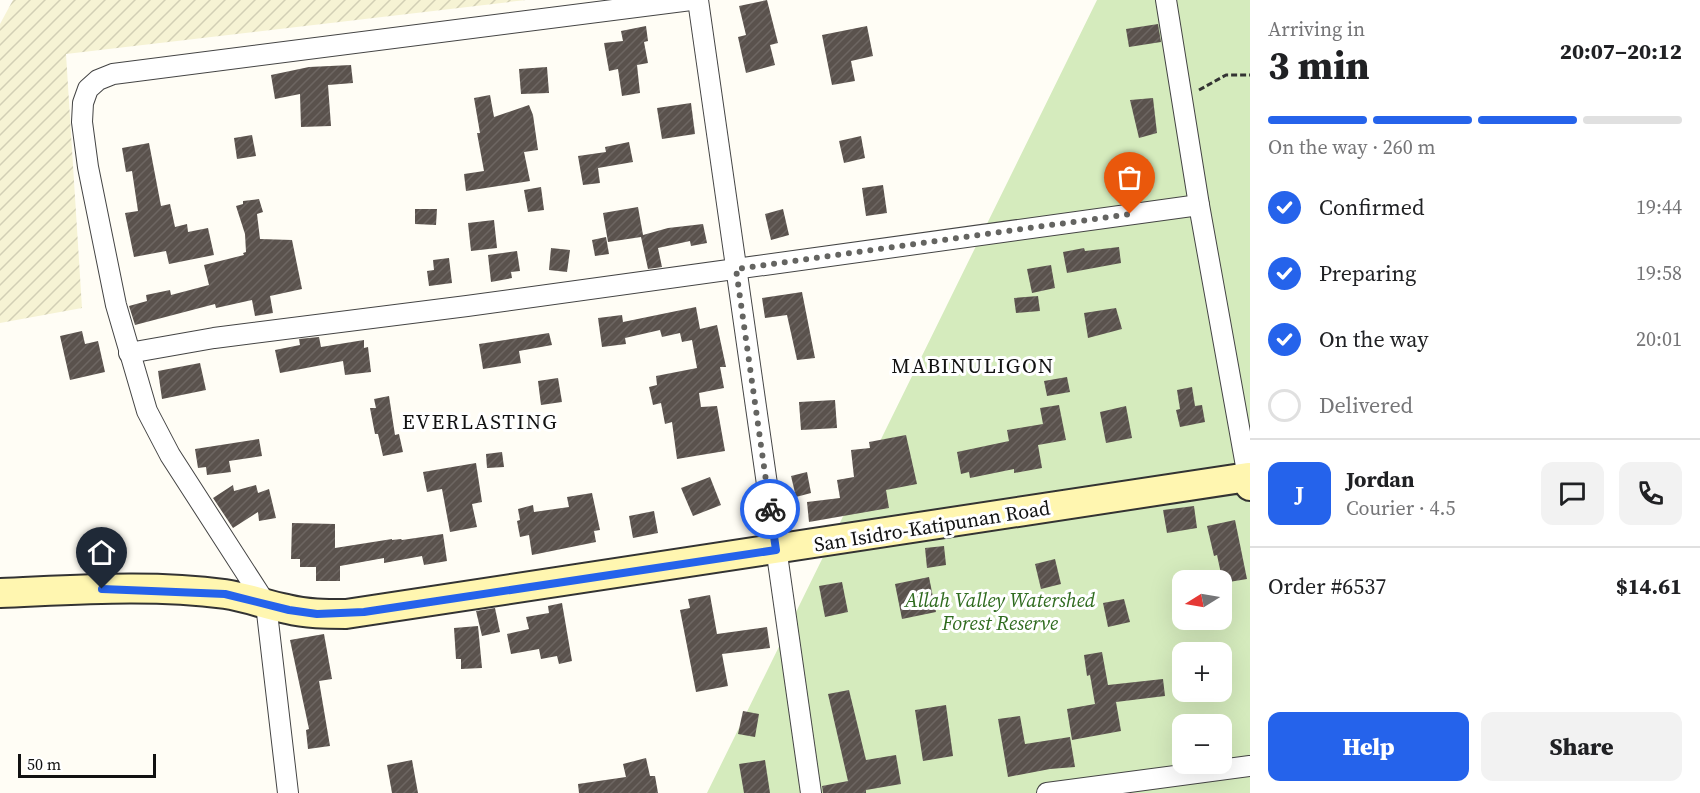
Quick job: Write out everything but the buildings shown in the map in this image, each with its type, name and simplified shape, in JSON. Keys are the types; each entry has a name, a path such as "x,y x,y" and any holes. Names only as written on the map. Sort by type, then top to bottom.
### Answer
{"street":[{"path":"288,793 266,604 170,455 147,411 129,353 88,168 82,103 88,88 98,80 113,74 692,0"},
{"path":"698,0 811,793"},
{"path":"1166,0 1199,205 1249,480"},
{"path":"129,353 214,338 456,308 1199,205"},
{"name":"San Isidro-Katipunan Road","path":"0,593 102,589 177,591 225,594 317,614 346,614 1249,480"},
{"path":"1047,793 1084,790 1250,766"}],"path":[{"path":"1182,100 1226,75 1250,75"}],"shaded area":[{"path":"13,0 526,0 66,54 82,308 0,323 0,24"}],"green space":[{"name":"Allah Valley Watershed Forest Reserve","path":"1097,0 1250,0 1250,793 707,793"}],"way so far":[{"path":"770,509 736,269 1130,214"}],"district":[{"name":"MABINULIGON","path":"973,366"},
{"name":"EVERLASTING","path":"480,422"}],"route":[{"path":"102,589 225,594 289,610 317,614 346,614 381,610 776,550 770,509"}]}
